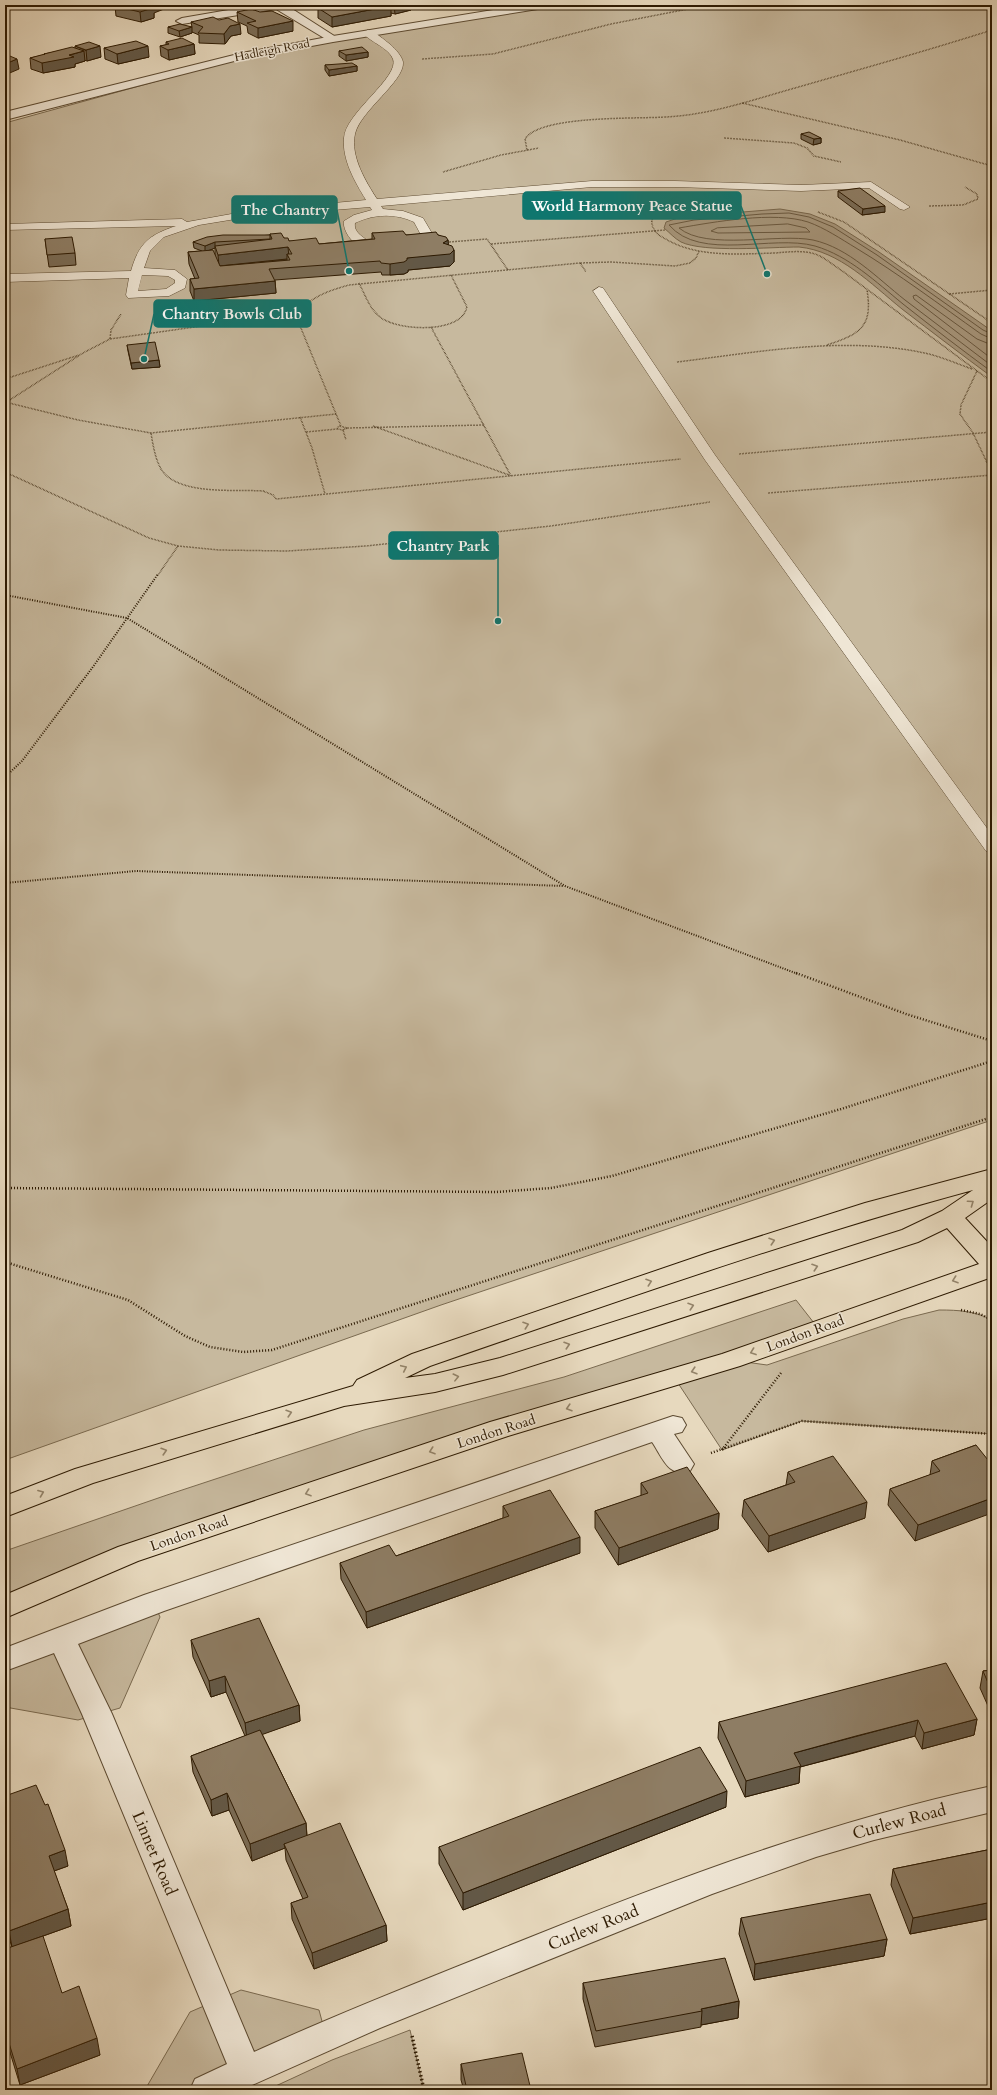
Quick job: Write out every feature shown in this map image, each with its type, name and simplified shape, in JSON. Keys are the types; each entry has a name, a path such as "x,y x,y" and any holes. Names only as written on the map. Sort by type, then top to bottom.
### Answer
{"main road":[{"path":"5,1507 84,1476 343,1396 421,1360 717,1259 873,1209 992,1177"},
{"path":"343,1396 435,1383 503,1366 910,1236 950,1217 992,1188"},
{"path":"950,1217 992,1262"},
{"name":"London Road","path":"5,1607 128,1554 499,1429 731,1360 992,1268"}],"street":[{"path":"182,21 278,5 333,39"},
{"name":"Hadleigh Road","path":"5,116 242,56 368,33 544,5"},
{"path":"5,1660 61,1637 418,1511 665,1427 681,1464"},
{"name":"Linnet Road","path":"61,1637 97,1714 246,2070"},
{"name":"Curlew Road","path":"207,2090 246,2070 666,1897 849,1834 992,1799"}],"lane":[{"path":"368,33 398,60 399,68 393,77 363,109 354,121 349,135 349,149 358,174 379,213"},
{"path":"182,279 181,285 169,292 132,295 145,249 153,240 168,231 213,216 592,184 676,184 801,188 870,185 904,207"},
{"path":"369,247 354,236 349,226 350,221 379,213 413,216 424,225 425,239"},
{"path":"5,227 197,222"},
{"path":"5,278 137,273 171,273 182,279 195,278"},
{"path":"599,291 710,457 992,847"}],"path":[{"path":"398,60 493,54 611,24 688,9 724,5"},
{"path":"527,150 525,139 532,130 555,124 592,120 686,116 705,113 909,56 992,30"},
{"path":"742,103 900,140 992,165"},
{"path":"724,138 775,140 799,144 808,148 814,156 848,164 861,173 870,185"},
{"path":"439,173 501,154 539,148"},
{"path":"904,207 925,205 933,207 972,203 978,199 977,194 965,188"},
{"path":"715,210 661,214 651,221 654,230 662,238 676,245 699,251 801,252 815,254 841,270 992,382"},
{"path":"816,211 844,222 992,323"},
{"path":"491,244 665,230"},
{"path":"425,239 444,242 487,239 508,270"},
{"path":"296,316 302,306 316,297 359,283 580,263 611,262 675,266 690,263 696,258 699,251"},
{"path":"580,263 599,291"},
{"path":"359,283 376,314 381,319 398,325 431,327 452,323 464,316 466,312 467,307 451,275"},
{"path":"822,346 838,342 860,331 869,317 867,290"},
{"path":"948,294 992,290"},
{"path":"110,339 111,330 115,322 132,295"},
{"path":"5,402 83,353 110,339 237,321 296,316"},
{"path":"296,316 341,426 347,428"},
{"path":"431,327 511,476"},
{"path":"648,365 822,346 871,347 922,352 977,371"},
{"path":"5,379 83,353"},
{"path":"5,472 149,538 178,546 219,550 286,551 366,546 551,526 801,489 992,474 973,434 960,414 961,405 977,371"},
{"path":"5,402 78,420 151,433 336,414"},
{"path":"300,418 306,432 325,494"},
{"path":"306,432 337,429 343,430 347,428 374,426 484,425"},
{"path":"337,429 341,426"},
{"path":"374,426 511,476"},
{"path":"343,430 346,440"},
{"path":"151,433 156,458 164,474 171,481 180,486 193,488 263,491 273,495 276,499 710,457 992,432"},
{"path":"5,777 22,762 178,546"},
{"path":"5,595 127,618 564,886 906,1014 992,1041"},
{"path":"5,882 136,871 564,886"},
{"path":"5,1188 496,1192 551,1188 612,1176 833,1111 992,1062"},
{"path":"5,1262 128,1300 185,1336 210,1347 243,1352 272,1350 992,1117"},
{"path":"953,1310 980,1314 992,1320"},
{"path":"722,1450 784,1369"},
{"path":"681,1464 802,1421 992,1434"},
{"path":"410,2030 424,2090"}],"shaded area":[{"path":"544,5 992,5 992,1120 441,1305 5,1460 5,123 190,72 242,56"},
{"path":"796,1300 814,1323 5,1607 5,1551 167,1495 364,1430 564,1377"},
{"path":"939,1310 967,1312 992,1320 992,1434 802,1421 722,1450 674,1377 731,1360 767,1365 903,1319"},
{"path":"154,1603 160,1617 120,1708 78,1720 5,1707 5,1660"},
{"path":"241,1990 319,2010 326,2036 207,2090 147,2090 146,2088 190,2012"},
{"path":"410,2030 424,2090 339,2090 338,2088 334,2090 267,2090 332,2060"}],"water":[{"path":"780,209 810,214 835,224 879,252 992,331 992,377 902,309 867,279 828,255 799,247 721,248 692,245 681,242 664,228 666,222 681,217"}],"building":[{"path":"147,5 145,6 153,8 140,12 115,6"},
{"path":"349,5 391,6 332,17 318,8"},
{"path":"251,9 260,12 272,11 293,21 258,28 247,23 256,21 237,12"},
{"path":"213,17 219,20 228,18 240,24 230,26 224,34 198,33 203,27 191,22"},
{"path":"180,24 192,27 179,31 168,27"},
{"path":"182,38 194,44 168,50 160,46 169,44 166,42"},
{"path":"136,41 148,46 117,54 104,48"},
{"path":"89,42 100,46 86,50 75,46"},
{"path":"72,47 84,51 69,55 74,57 42,63 30,58 44,54"},
{"path":"362,47 368,52 346,55 339,51"},
{"path":"5,54 17,59 5,64"},
{"path":"352,63 357,66 329,70 325,65"},
{"path":"809,132 821,138 814,139 801,134"},
{"path":"860,188 885,206 863,209 838,191"},
{"path":"403,231 406,235 436,232 438,235 446,237 448,240 443,243 452,246 454,250 450,254 407,258 404,262 390,264 381,263 380,261 269,269 275,281 194,289 190,279 199,278 188,252 213,250 220,266 290,260 287,254 292,254 288,247 218,255 215,246 272,239 270,234 281,233 284,238 288,238 289,241 316,238 319,244 375,239 372,233"},
{"path":"223,235 270,235 270,239 215,242 205,246 193,242 207,237"},
{"path":"72,237 75,253 47,255 45,239"},
{"path":"155,342 159,360 131,363 127,345"},
{"path":"976,1445 992,1465 992,1498 918,1525 890,1489 940,1471 932,1461"},
{"path":"833,1456 867,1502 769,1536 744,1500 795,1482 788,1472"},
{"path":"687,1467 719,1513 619,1548 595,1511 648,1493 641,1483"},
{"path":"550,1490 580,1537 366,1612 340,1563 389,1545 396,1556 509,1516 503,1506"},
{"path":"259,1618 299,1705 245,1723 225,1676 209,1681 191,1640"},
{"path":"946,1663 977,1719 924,1733 918,1720 856,1736 794,1753 801,1766 746,1781 719,1722"},
{"path":"992,1670 992,1692 983,1671"},
{"path":"260,1730 306,1823 250,1844 227,1793 211,1800 191,1756"},
{"path":"700,1747 727,1791 463,1893 439,1847"},
{"path":"36,1785 45,1805 48,1804 65,1850 49,1856 68,1909 9,1931 5,1919 5,1796"},
{"path":"340,1823 386,1925 312,1953 291,1903 308,1897 284,1844"},
{"path":"992,1849 992,1902 913,1918 893,1869"},
{"path":"870,1894 887,1939 755,1964 741,1918"},
{"path":"43,1936 62,1993 79,1986 97,2038 17,2069 5,2030 5,1949"},
{"path":"725,1958 739,2001 701,2009 702,2011 596,2031 583,1983"},
{"path":"522,2053 531,2090 467,2090 461,2064"}],"place":[{"name":"The Chantry","path":"349,271"},
{"name":"World Harmony Peace Statue","path":"767,274"},
{"name":"Chantry Bowls Club","path":"144,359"},
{"name":"Chantry Park","path":"498,621"}]}
